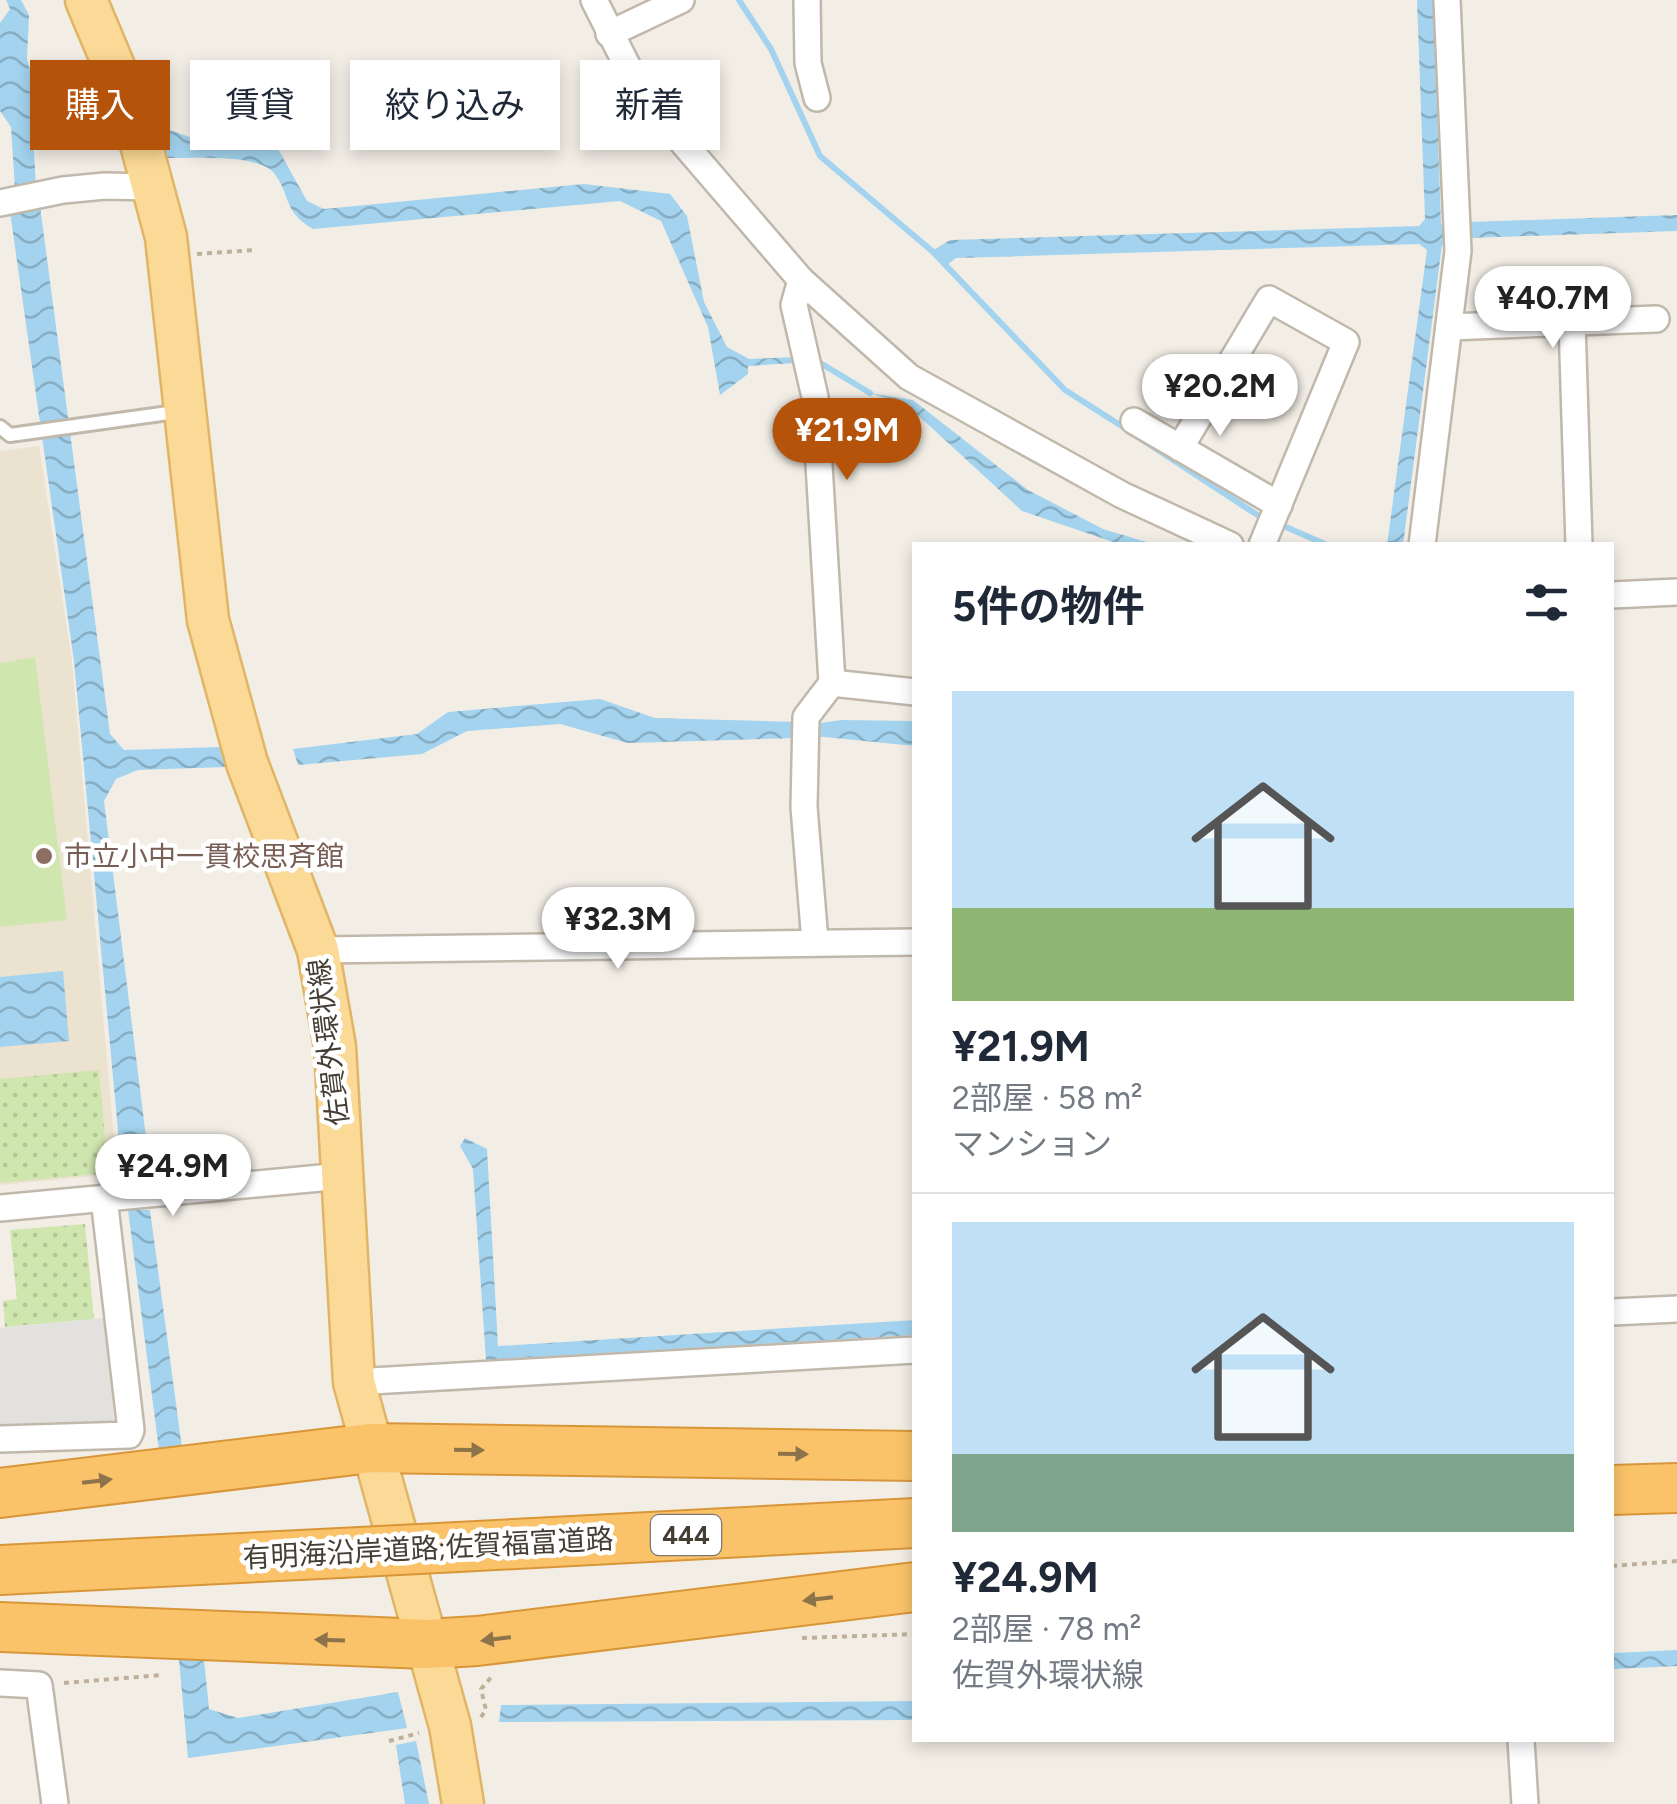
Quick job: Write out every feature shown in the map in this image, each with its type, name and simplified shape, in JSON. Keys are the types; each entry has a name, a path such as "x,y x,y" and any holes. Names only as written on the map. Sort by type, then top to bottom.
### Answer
{"highway":[{"path":"0,1493 371,1448 912,1456"},
{"path":"1614,1490 1677,1488"},
{"name":"有明海沿岸道路;佐賀福富道路","path":"0,1570 912,1523"},
{"path":"0,1627 427,1644 496,1639 912,1587"}],"main road":[{"name":"佐賀外環状線","path":"86,0 132,107 168,256 208,620 247,763 318,950 335,1047 354,1382 450,1726 463,1804"}],"street":[{"path":"594,0 642,95 801,280 909,377 1122,495 1224,542"},
{"path":"609,34 681,0"},
{"path":"806,0 808,64 817,98"},
{"path":"1422,542 1458,251 1447,0"},
{"path":"0,203 63,190 152,187"},
{"path":"801,280 794,305 815,398 832,683 806,717 804,807 815,942"},
{"path":"1180,448 1268,299 1346,342 1263,542"},
{"path":"1449,326 1656,319"},
{"path":"1572,322 1579,542"},
{"path":"1134,421 1279,505"},
{"path":"1614,595 1677,592"},
{"path":"832,683 912,692"},
{"path":"318,950 912,942"},
{"path":"0,1208 342,1176"},
{"path":"0,1439 129,1435 104,1198"},
{"path":"1614,1312 1677,1308"},
{"path":"354,1382 912,1350"},
{"path":"0,1683 39,1685 56,1804"},
{"path":"1521,1742 1525,1804"}],"lane":[{"path":"0,426 10,435 185,411"}],"path":[{"path":"168,256 255,250"},
{"path":"1614,1566 1677,1561"},
{"path":"39,1685 162,1676"}],"shaded area":[{"name":"市立小中一貫校思斉館","path":"39,446 72,661 117,1174 0,1185 0,451"},
{"path":"104,1318 114,1419 106,1426 0,1427 0,1328"}],"green space":[{"path":"35,657 67,920 0,927 0,663"},
{"path":"99,1070 108,1173 0,1183 0,1079"},
{"path":"85,1224 94,1319 5,1327 3,1301 17,1299 10,1230"}],"water":[{"path":"6,0 21,0 29,15 30,150 34,150 36,187 15,189 11,127 0,111 0,23 10,9"},
{"path":"1417,0 1433,0 1441,224 1449,225 1448,242 1442,245 1403,542 1387,542 1427,250 1419,244 956,258 946,266 932,251 950,240 1419,226 1425,219"},
{"path":"170,130 190,137 190,150 279,150 307,201 324,209 584,184 670,194 687,216 704,302 727,347 749,359 794,357 795,363 748,366 748,374 720,395 708,327 661,221 620,201 313,229 291,209 279,180 264,166 237,159 163,158 161,150 170,150"},
{"path":"40,206 110,734 124,750 221,747 226,767 138,770 116,779 104,801 150,1169 122,1173 74,661 10,212"},
{"path":"1677,215 1677,231 1470,238 1469,222"},
{"path":"870,393 913,400 1028,490 1103,529 1146,542 1113,542 1022,511 908,406"},
{"path":"600,699 655,718 797,722 795,738 628,743 560,724 467,731 422,754 298,765 293,749 417,734 448,712"},
{"path":"841,720 912,721 912,746 814,736 813,724"},
{"path":"63,971 69,1041 0,1047 0,977"},
{"path":"465,1138 487,1149 498,1346 912,1320 912,1335 486,1360 473,1169 460,1146"},
{"path":"128,1210 150,1210 183,1456 160,1458"},
{"path":"178,1649 203,1649 209,1709 238,1718 398,1692 407,1728 188,1758"},
{"path":"1677,1650 1677,1666 1614,1669 1614,1653"},
{"path":"912,1701 912,1720 499,1722 501,1705"},
{"path":"416,1741 429,1804 405,1804 396,1745"}],"waterway":[{"path":"739,0 771,49 820,156 932,251 1065,390 1131,432"},
{"path":"817,361 870,393"},
{"path":"1141,439 1262,518"},
{"path":"1286,527 1320,542"}],"place":[{"name":"市立小中一貫校思斉館","path":"44,856"}]}
